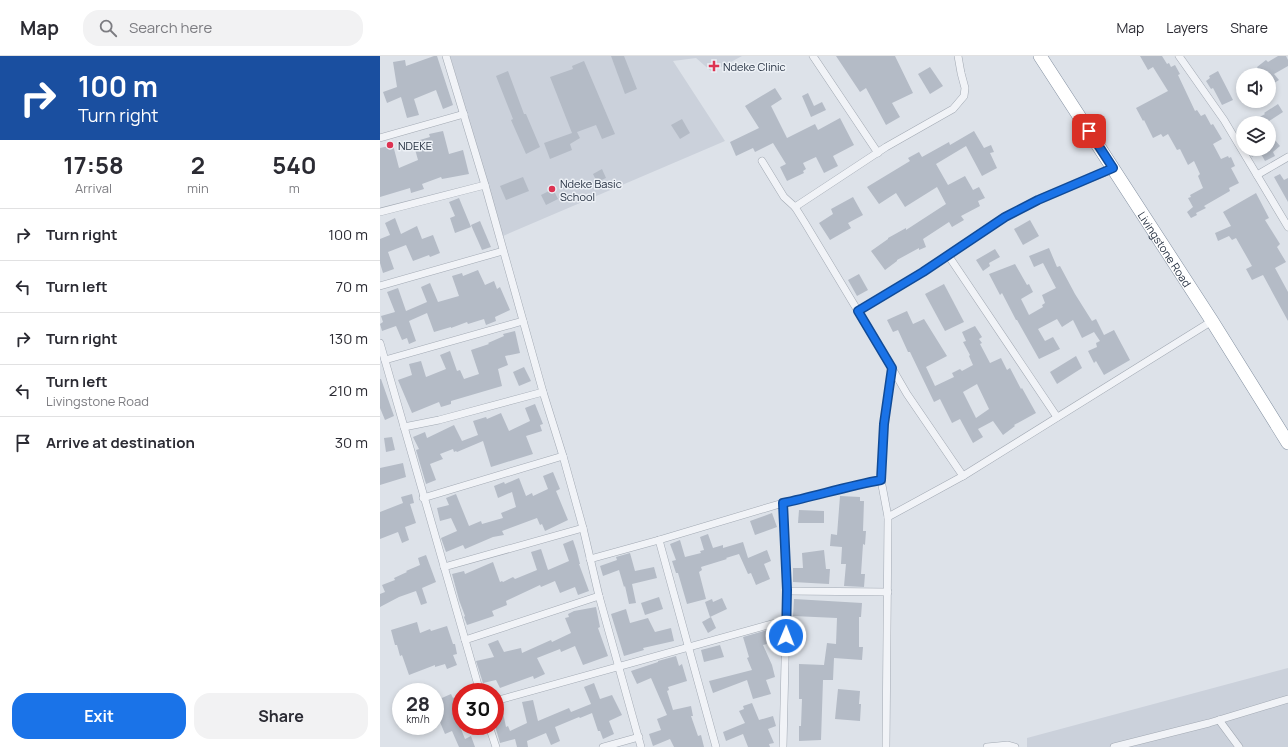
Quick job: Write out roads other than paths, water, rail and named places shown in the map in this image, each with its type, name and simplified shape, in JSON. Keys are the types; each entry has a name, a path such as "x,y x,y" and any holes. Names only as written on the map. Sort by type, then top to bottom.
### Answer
{"highway":[{"name":"Livingstone Road","path":"1040,56 1212,321 1288,443"}],"street":[{"path":"446,56 485,184 543,392 563,456 642,747"},
{"path":"813,56 878,152"},
{"path":"795,207 878,152 953,109 964,96 965,88 958,56"},
{"path":"1179,56 1224,120 1288,227"},
{"path":"380,138 464,114"},
{"path":"1258,175 1288,157"},
{"path":"762,161 784,197 795,207 907,394 963,476"},
{"path":"858,311 923,272 1005,217 1033,202 1113,168"},
{"path":"380,212 485,184"},
{"path":"380,286 503,251"},
{"path":"948,255 1057,417"},
{"path":"385,360 523,321"},
{"path":"888,517 963,476 1212,321"},
{"path":"380,343 423,498 477,683"},
{"path":"888,746 888,517 881,480 884,424 892,368"},
{"path":"404,426 439,420 543,392"},
{"path":"423,498 563,456"},
{"path":"590,559 783,503 881,480"},
{"path":"783,503 787,590 783,747"},
{"path":"444,567 583,528"},
{"path":"659,540 716,747"},
{"path":"787,590 888,592"},
{"path":"465,640 600,596"},
{"path":"504,698 786,620"},
{"path":"1114,747 1219,720 1288,699"},
{"path":"1219,720 1239,747"},
{"path":"493,735 496,747"},
{"path":"602,747 639,737"},
{"path":"988,747 1008,744 1015,747"}],"place":[{"name":"Ndeke Clinic","path":"714,66"},
{"name":"NDEKE","path":"390,145"},
{"name":"Ndeke Basic School","path":"552,189"}]}
